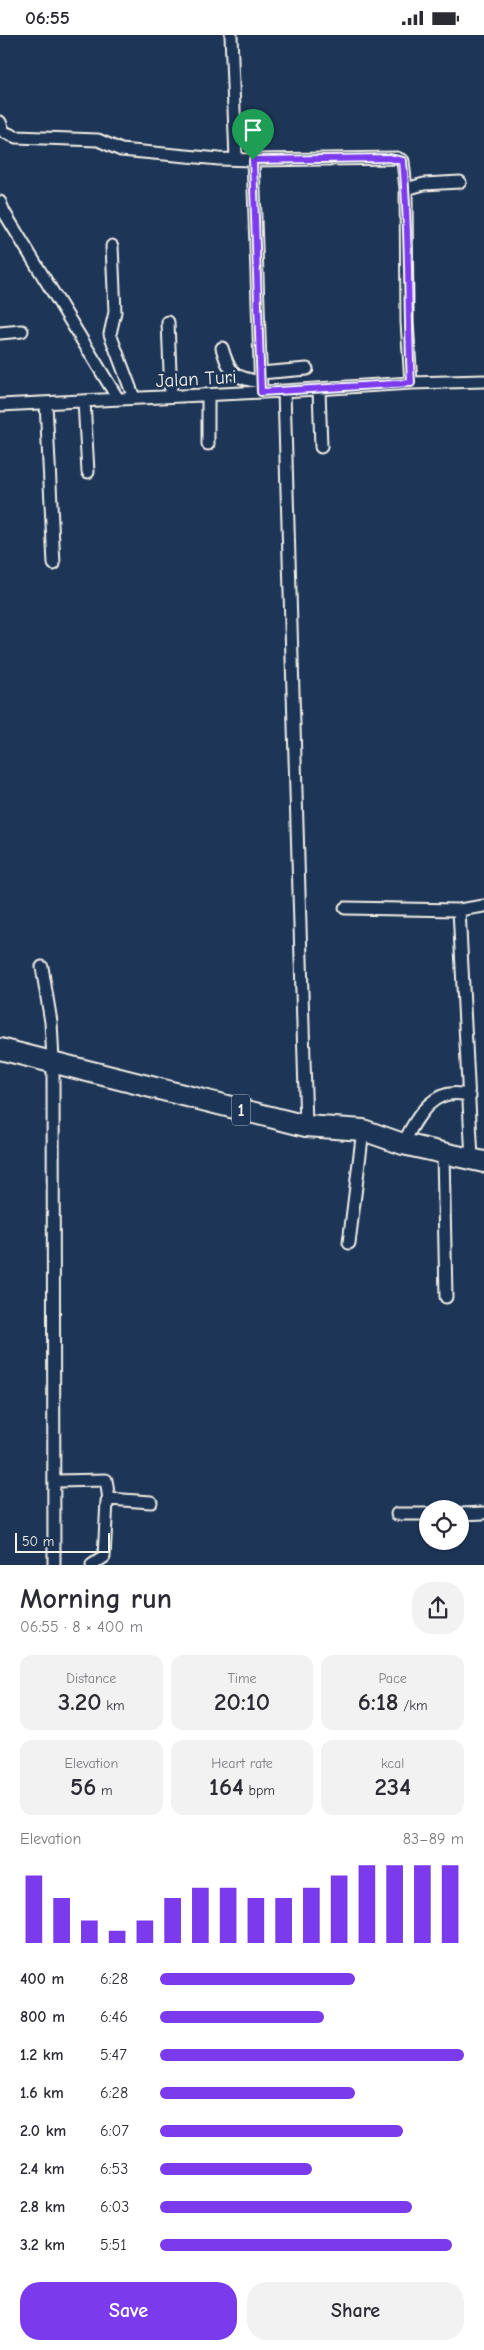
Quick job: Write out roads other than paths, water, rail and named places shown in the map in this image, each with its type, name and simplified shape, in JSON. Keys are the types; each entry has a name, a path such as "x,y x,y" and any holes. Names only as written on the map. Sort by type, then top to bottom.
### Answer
{"highway":[{"name":"1","path":"0,1049 306,1126 363,1130 403,1144 478,1161"}],"street":[{"path":"231,35 236,159"},
{"path":"0,122 4,132 16,137 98,140 121,150 253,160 397,158 403,161 406,189 407,321 411,383"},
{"path":"253,160 260,382"},
{"path":"406,189 424,184 460,182"},
{"path":"0,203 118,399"},
{"path":"112,246 115,312 110,334 134,398"},
{"path":"168,322 171,396"},
{"path":"0,333 22,331"},
{"path":"222,348 227,366 232,374 242,379 260,382 307,369"},
{"name":"Jalan Turi","path":"0,405 208,395 260,382 284,391 411,383 484,381"},
{"path":"318,389 321,447"},
{"path":"284,391 306,1126"},
{"path":"208,395 208,444"},
{"path":"84,401 88,472"},
{"path":"46,403 54,564"},
{"path":"345,908 459,910 484,906"},
{"path":"459,910 470,1095 478,1161"},
{"path":"42,967 50,1022 53,1061 54,1565"},
{"path":"403,1144 421,1110 445,1094 461,1093 470,1095"},
{"path":"349,1243 363,1130"},
{"path":"443,1153 446,1297"},
{"path":"55,1481 106,1480 109,1499 104,1519 104,1557 92,1565"},
{"path":"109,1499 151,1502"},
{"path":"469,1513 484,1513"},
{"path":"397,1514 419,1514"}]}
